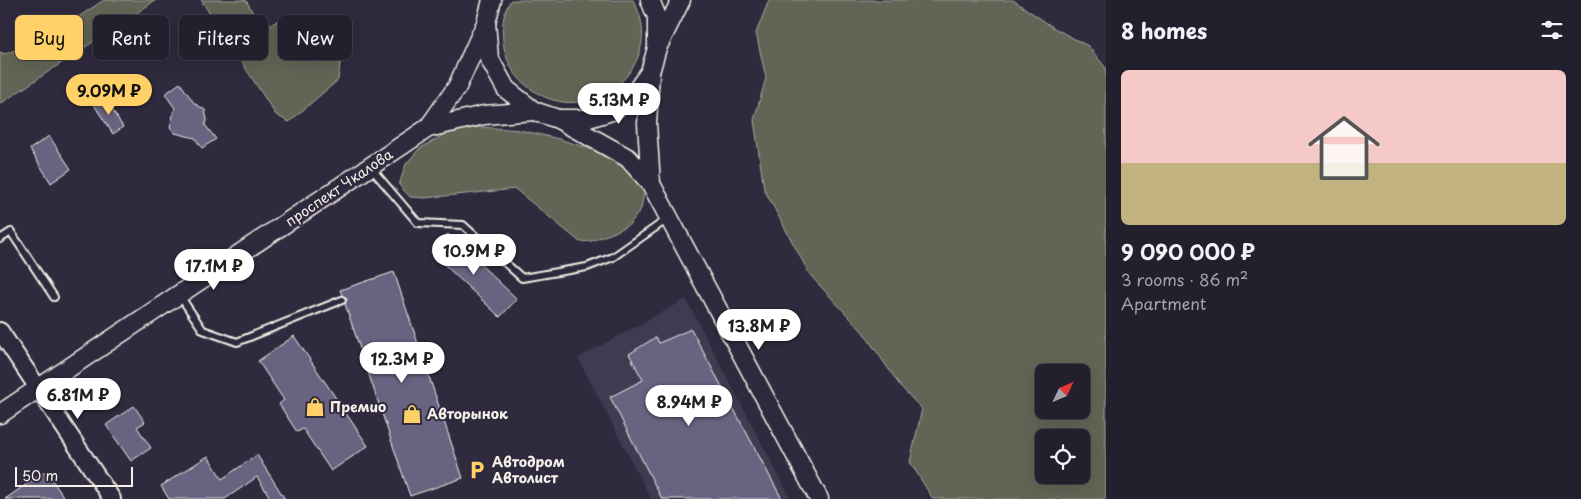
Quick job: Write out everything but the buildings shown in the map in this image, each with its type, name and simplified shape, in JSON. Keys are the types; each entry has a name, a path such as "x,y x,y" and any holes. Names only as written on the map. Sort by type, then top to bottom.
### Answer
{"main road":[{"path":"428,128 457,87 486,22 492,0"},
{"path":"650,0 657,17 657,48"},
{"path":"651,184 647,124 650,72 657,48 681,0"},
{"path":"486,22 489,58 506,89 534,111 558,119 628,158 651,184 819,499"},
{"path":"558,119 586,119 612,111 634,94 650,72"},
{"path":"428,128 484,115 534,111"},
{"name":"проспект Чкалова","path":"0,414 428,128"}],"street":[{"path":"0,331 112,499"}],"lane":[{"path":"370,167 418,223 463,225 522,278 587,267 613,257 670,218"},
{"path":"0,239 11,232 54,297"},
{"path":"179,295 203,330 237,342 342,300"}],"shaded area":[{"path":"686,299 791,499 651,499 578,358"}],"green space":[{"path":"104,0 156,0 134,15 93,15 93,42 83,49 83,15 81,15"},
{"path":"201,0 246,0 254,15 211,15"},
{"path":"511,0 633,0 642,24 641,47 633,68 618,85 599,97 577,102 554,100 531,89 515,73 505,52 503,25 505,12"},
{"path":"769,0 1013,0 1054,28 1088,46 1106,68 1106,499 933,499 910,462 922,409 901,387 863,332 810,275 764,189 754,120 766,78 756,33"},
{"path":"278,20 278,60 341,60 338,80 289,122 276,115 240,60 268,60 268,26"},
{"path":"15,50 15,60 66,60 0,104 0,52 5,54"},
{"path":"480,127 520,130 559,139 591,149 626,164 636,177 644,194 641,209 630,224 591,241 580,242 515,189 425,198 410,197 399,185 406,164 419,149 452,130"}],"place":[{"name":"Премио","path":"315,407"},
{"name":"Авторынок","path":"412,414"},
{"name":"Автодром Автолист","path":"477,470"}]}
